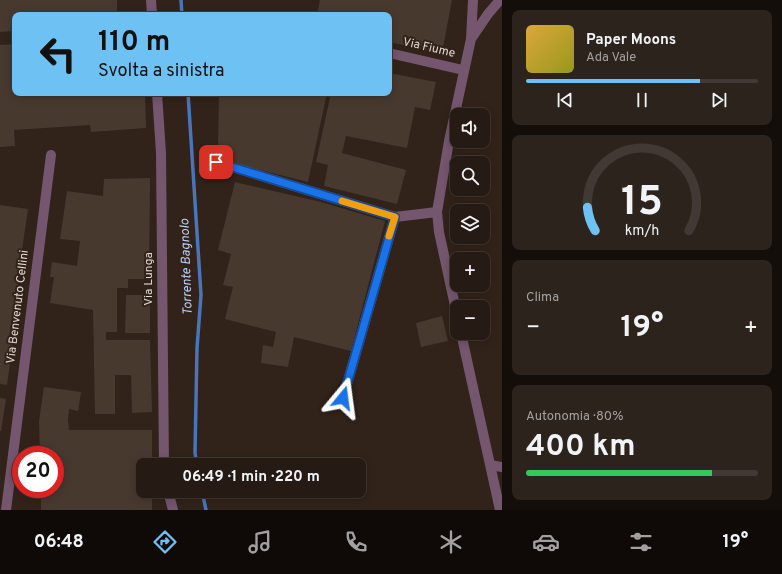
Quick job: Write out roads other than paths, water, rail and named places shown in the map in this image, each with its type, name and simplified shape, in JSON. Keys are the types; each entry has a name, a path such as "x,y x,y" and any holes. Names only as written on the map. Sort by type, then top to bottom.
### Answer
{"street":[{"path":"152,0 152,12"},
{"path":"454,300 439,232 437,212 463,70 471,40 473,0"},
{"path":"491,0 501,0"},
{"path":"471,40 488,14 501,0"},
{"name":"Via Fiume","path":"392,53 463,70"},
{"name":"Via Lunga","path":"157,96 161,153 164,458"},
{"name":"Via Benvenuto Cellini","path":"6,510 51,155"},
{"path":"216,162 395,217 437,212"},
{"path":"343,398 395,217"},
{"path":"463,340 500,510"},
{"path":"490,465 502,467"},
{"path":"170,498 173,510"}],"waterway":[{"name":"Torrente Bagnolo","path":"181,0 182,12"},
{"name":"Torrente Bagnolo","path":"188,96 201,295 197,348 196,458"},
{"name":"Torrente Bagnolo","path":"203,498 206,510"}]}
